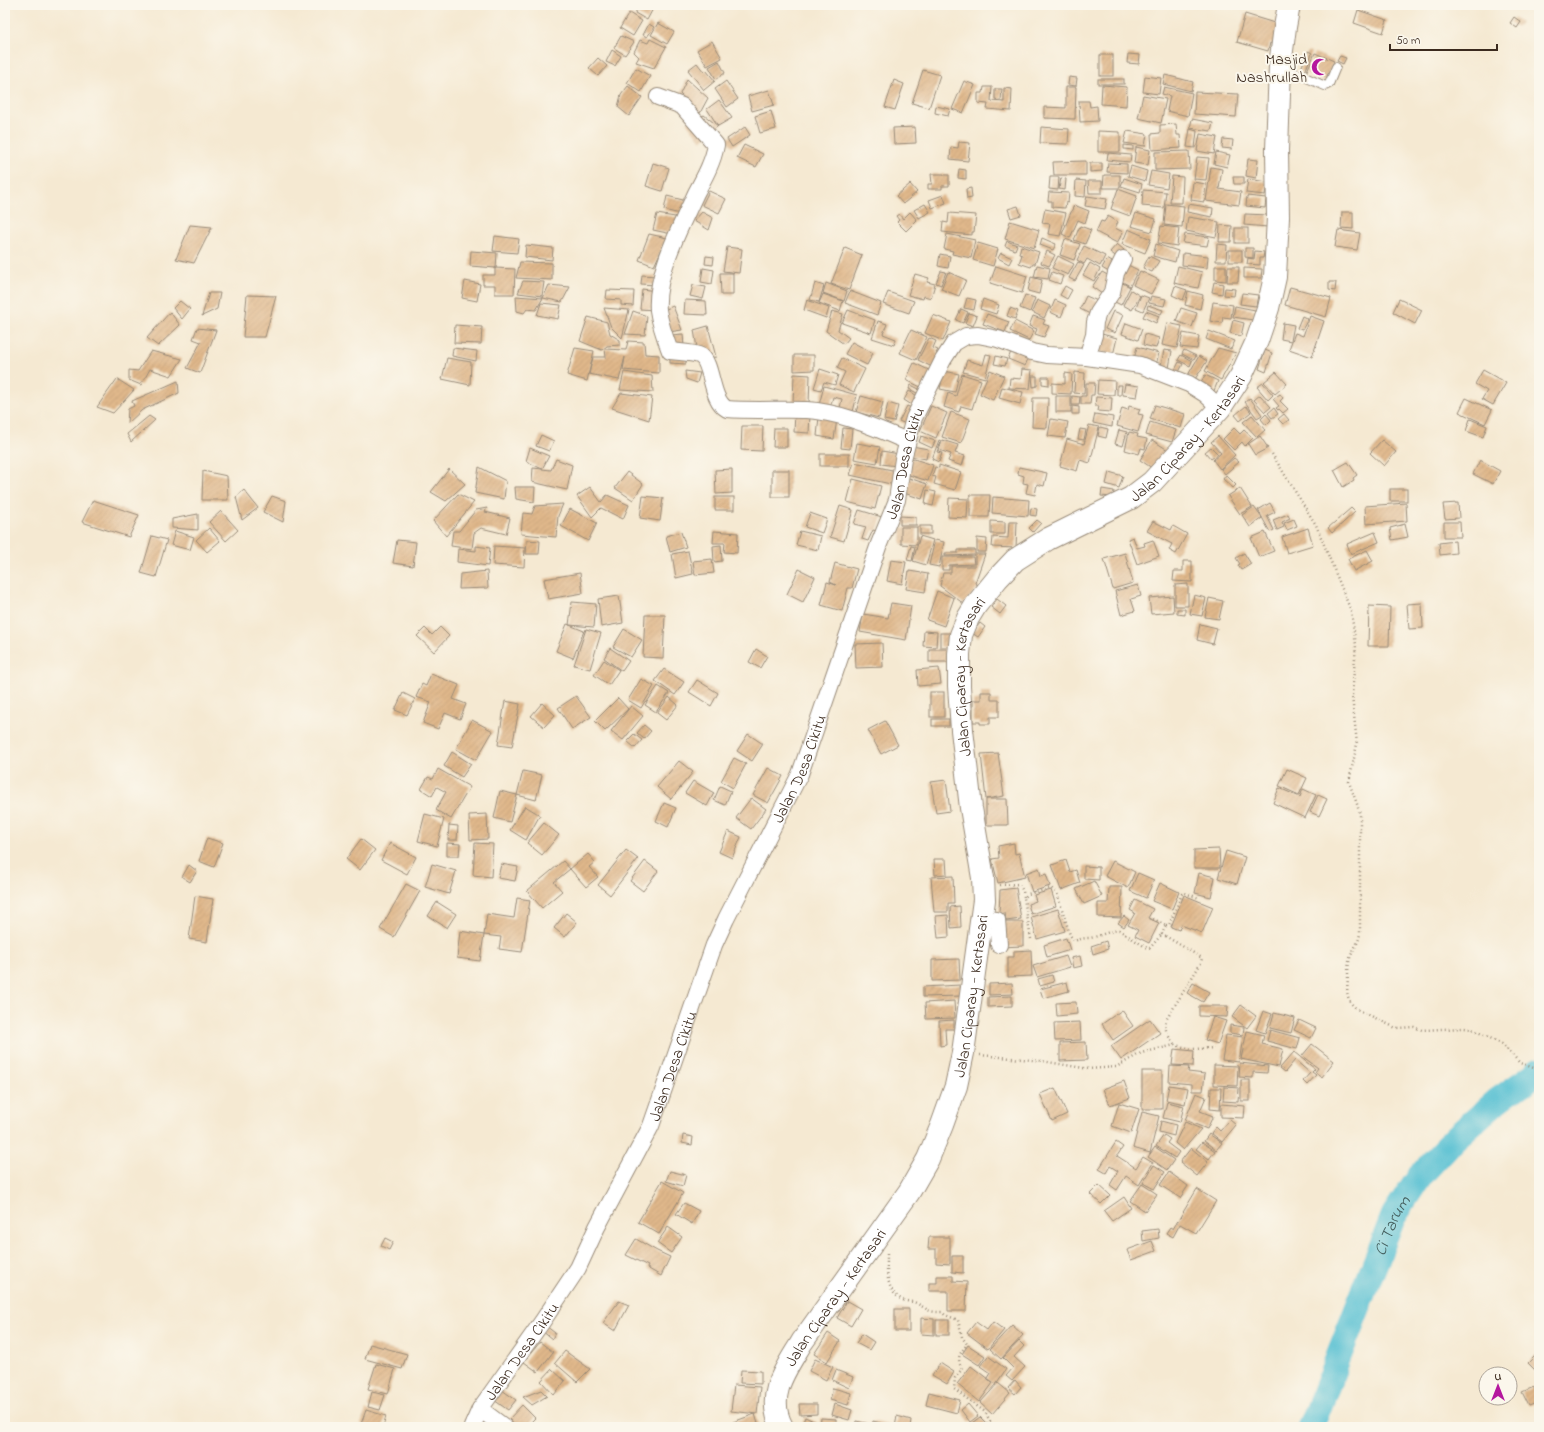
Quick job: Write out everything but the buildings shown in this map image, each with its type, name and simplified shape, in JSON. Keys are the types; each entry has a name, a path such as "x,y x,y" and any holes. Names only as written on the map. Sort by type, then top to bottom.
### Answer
{"main road":[{"name":"Jalan Ciparay - Kertasari","path":"782,1427 776,1413 774,1402 777,1388 802,1342 909,1192 928,1159 956,1086 963,1053 982,919 983,878 971,808 959,686 959,654 961,635 968,618 976,605 1015,560 1048,539 1131,498 1152,482 1220,408 1241,376 1257,341 1268,308 1275,276 1278,217 1277,150 1280,66 1289,5"}],"street":[{"path":"658,97 682,106 716,145 709,166 661,274 658,292 658,311 670,351 686,352 701,356 706,362 721,406 727,409 808,410 822,412 860,422 907,442"},
{"path":"1087,357 1094,335 1095,322 1098,313 1112,292 1116,273 1123,259"},
{"name":"Jalan Desa Cikitu","path":"472,1427 480,1409 542,1322 578,1268 597,1227 651,1126 714,945 800,774 879,544 897,500 907,442 914,418 943,360 954,343 958,339 966,336 978,335 998,339 1032,352 1047,355 1087,357 1140,365 1189,384 1205,394 1220,408"},
{"path":"982,919 997,920 999,944"},
{"path":"480,1409 504,1427"}],"lane":[{"path":"1280,66 1325,86 1329,84 1336,67"}],"path":[{"path":"1272,454 1316,525 1353,618 1356,645 1352,696 1356,744 1349,782 1358,804 1360,815 1360,933 1359,942 1349,962 1348,1000 1356,1009 1396,1028 1414,1028 1422,1030 1464,1028 1478,1031 1502,1044 1520,1063 1539,1070"},
{"path":"1004,885 1019,884 1023,891 1031,939"},
{"path":"1024,898 1028,894 1051,888 1057,893 1070,935 1074,941 1085,937 1088,938 1119,930 1147,948 1150,948 1162,934 1166,925 1169,925 1182,894 1185,893 1199,898"},
{"path":"1153,919 1166,925"},
{"path":"1162,934 1200,957 1202,960 1166,1020 1165,1029 1167,1035 1175,1045"},
{"path":"963,1053 1088,1069 1116,1067 1141,1053 1175,1045 1192,1049 1214,1048"},
{"path":"887,1251 887,1278 900,1299 916,1303 929,1312 942,1312 945,1316 958,1320 962,1337 966,1344 958,1356 958,1363 962,1369 955,1378 954,1389 985,1412 990,1421 984,1427"}],"waterway":[{"name":"Ci Tarum","path":"1311,1427 1394,1215 1419,1177 1455,1138 1497,1101 1539,1070"}],"place":[{"name":"Masjid Nashrullah","path":"1320,67"}]}
